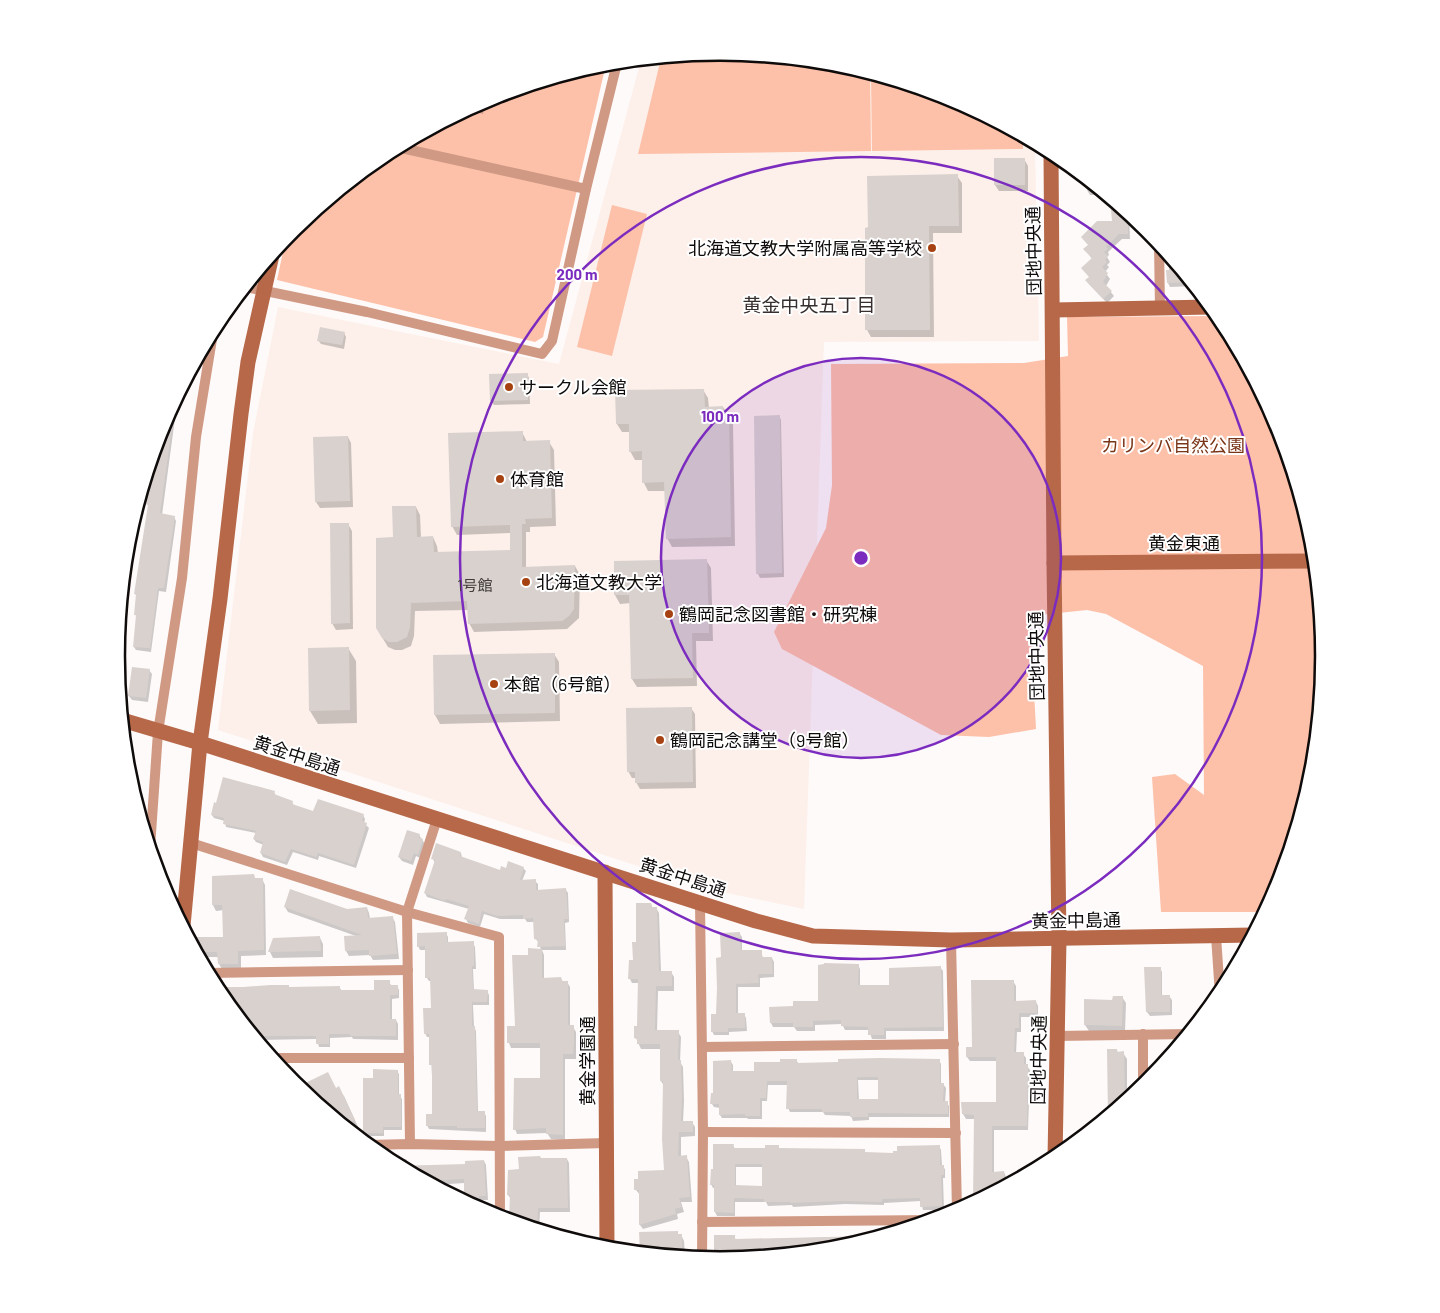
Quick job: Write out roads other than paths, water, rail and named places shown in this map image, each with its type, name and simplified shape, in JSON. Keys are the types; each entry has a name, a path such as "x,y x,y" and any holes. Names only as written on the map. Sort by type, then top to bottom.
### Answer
{"street":[{"path":"253,288 367,312 542,354 552,341 615,71"},
{"path":"409,150 586,189"},
{"name":"団地中央通","path":"1051,162 1058,939 1054,1149"},
{"path":"1159,255 1160,309"},
{"path":"183,914 200,743 220,599 248,362 270,267"},
{"path":"1053,310 1202,307"},
{"path":"151,832 158,732 182,578 196,437 211,349"},
{"name":"黄金東通","path":"1054,563 1307,561"},
{"name":"黄金中島通","path":"129,722 200,743 756,921 813,936 951,940 1246,935"},
{"path":"410,1144 407,912 437,819"},
{"path":"191,843 407,912 498,937 500,1209"},
{"name":"黄金学園通","path":"604,872 608,1241"},
{"path":"700,903 704,1132 702,1251"},
{"path":"1216,936 1219,981"},
{"path":"951,940 957,1202"},
{"path":"216,973 408,970"},
{"path":"1143,1034 1143,1075"},
{"path":"1057,1036 1180,1034"},
{"path":"702,1047 954,1044"},
{"path":"281,1058 409,1058"},
{"path":"704,1132 956,1133"},
{"path":"380,1145 499,1146 606,1143"},
{"path":"702,1222 910,1220"}],"place":[{"name":"北海道文教大学附属高等学校","path":"932,248"},
{"name":"サークル会館","path":"509,387"},
{"name":"体育館","path":"500,479"},
{"name":"北海道文教大学","path":"526,582"},
{"name":"鶴岡記念図書館・研究棟","path":"669,614"},
{"name":"本館（6号館）","path":"494,684"},
{"name":"鶴岡記念講堂（9号館）","path":"660,740"}],"district":[{"name":"黄金中央五丁目","path":"809,304"}],"park label":[{"name":"カリンバ自然公園","path":"1173,445"}]}
